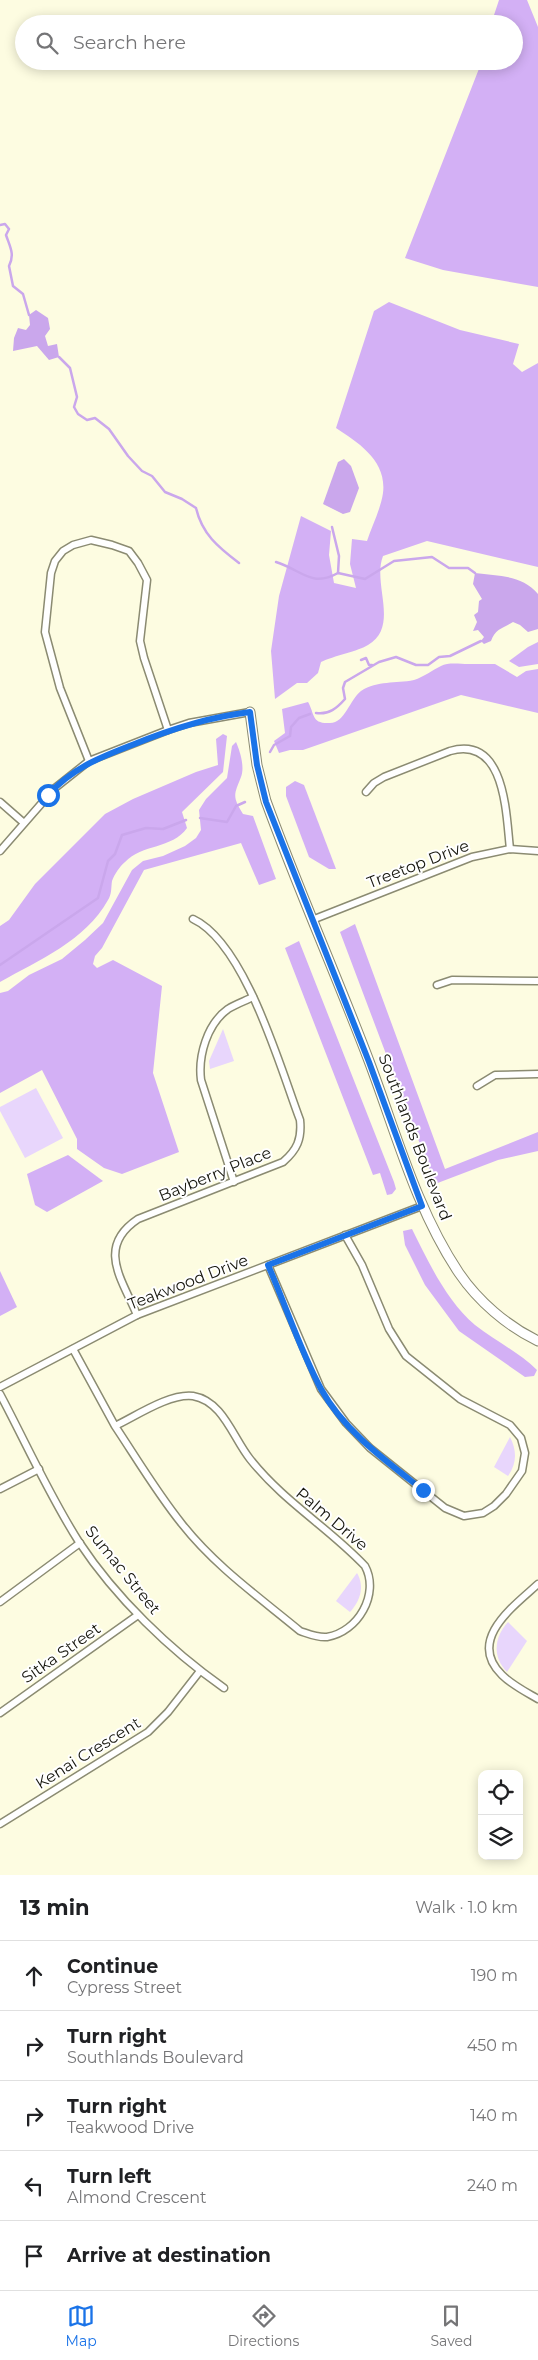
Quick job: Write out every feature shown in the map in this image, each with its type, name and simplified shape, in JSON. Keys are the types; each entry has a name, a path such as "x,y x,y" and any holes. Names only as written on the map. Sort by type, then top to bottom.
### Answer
{"main road":[{"name":"Southlands Boulevard","path":"250,712 257,765 266,802 369,1062 422,1206 459,1273 474,1292 510,1324 538,1341"}],"street":[{"path":"89,761 60,688 45,632 51,573 55,561 63,551 73,545 91,540 112,545 128,551 138,562 147,580 140,641 168,730"},
{"path":"0,851 55,788 89,761 189,723 250,712"},
{"path":"366,792 374,783 387,776 450,751 459,749 475,752 490,761 498,774 510,849"},
{"path":"0,802 24,822"},
{"name":"Treetop Drive","path":"312,920 472,857 510,849 538,850"},
{"name":"Bayberry Place","path":"137,1315 114,1262 114,1253 118,1239 129,1225 138,1219 283,1162 293,1154 302,1133 300,1120 254,997 244,976 215,935 206,925 193,919"},
{"path":"437,985 452,980 538,981"},
{"path":"234,1182 201,1080 199,1066 206,1042 220,1016 229,1009 254,997"},
{"path":"477,1086 486,1078 495,1075 538,1074"},
{"name":"Teakwood Drive","path":"0,1388 137,1315 422,1206"},
{"path":"268,1265 321,1389 346,1423 370,1448 446,1508 464,1516 483,1513 494,1506 506,1494 522,1471 525,1453 521,1438 510,1425 460,1398 406,1356 389,1329 362,1265 345,1236"},
{"name":"Palm Drive","path":"73,1349 115,1426 160,1495 186,1530 228,1572 300,1631 311,1636 331,1636 348,1627 359,1616 368,1603 370,1588 369,1573 365,1566 276,1489 248,1458 213,1404 202,1398 183,1396 170,1399 115,1426"},
{"name":"Sumac Street","path":"0,1394 80,1543 138,1615 200,1671 224,1688"},
{"path":"0,1489 39,1469"},
{"path":"0,1602 80,1543"},
{"path":"538,1584 499,1620 493,1631 490,1648 492,1659 499,1672 538,1699"},
{"name":"Sitka Street","path":"0,1713 138,1615"},
{"name":"Kenai Crescent","path":"0,1824 148,1732 168,1712 200,1671"}],"shaded area":[{"path":"499,0 527,0 538,27 538,287 443,270 405,258 478,70 523,70 523,15 494,15"},
{"path":"389,302 460,330 519,344 513,364 522,372 538,363 538,567 427,541 383,556 381,579 384,616 382,627 377,637 364,647 321,662 318,673 307,683 297,683 275,699 271,651 279,596 301,516 331,531 329,555 334,583 356,588 350,564 352,539 367,541 380,505 383,482 381,471 376,462 354,440 336,428 374,311"},
{"path":"36,310 48,318 50,329 45,336 48,346 57,344 59,357 49,360 37,346 13,351 14,338 18,328 26,330 30,325 29,315"},
{"path":"344,459 351,466 359,488 350,512 343,514 323,504 338,462"},
{"path":"475,573 510,578 525,583 532,588 538,594 538,629 528,632 513,622 500,629 491,641 484,644 481,641 484,637 478,630 473,631 477,622 474,615 478,612 479,601 482,599 473,584"},
{"path":"538,642 538,664 519,667 509,661 528,647"},
{"path":"447,664 495,664 517,677 526,671 538,669 538,713 461,695 303,750 290,750 279,753 274,741 285,733 282,709 308,702 317,720 324,723 335,722 344,715 361,691 374,685 414,680"},
{"path":"223,734 227,736 223,772 182,812 187,828 181,835 132,856 116,873 112,881 109,898 87,927 60,948 0,982 0,926 9,920 35,884 105,814 133,799 196,772 218,765 216,739"},
{"path":"236,742 242,764 242,773 235,796 237,803 243,814 253,816 276,879 259,885 241,843 144,870 102,948 95,956 93,964 97,968 113,960 162,986 153,1073 179,1152 122,1174 104,1168 77,1149 77,1139 42,1070 0,1093 0,993 8,991 29,975 62,959 85,940 103,923 132,870 143,861 163,856 185,846 196,838 201,830 199,810 206,799 227,778 232,746"},
{"path":"295,781 304,785 336,869 329,869 309,857 286,796 286,787"},
{"path":"355,924 445,1169 538,1132 538,1151 498,1160 435,1184 340,932"},
{"path":"299,941 394,1182 396,1189 392,1194 387,1195 380,1173 373,1175 285,948"},
{"path":"223,1029 234,1061 210,1069 209,1061"},
{"path":"36,1088 63,1138 25,1158 0,1111 0,1107"},
{"path":"68,1155 103,1181 47,1212 35,1205 27,1174"},
{"path":"412,1229 439,1280 455,1304 475,1325 515,1352 537,1370 534,1376 525,1377 459,1331 425,1285 405,1245 403,1231"},
{"path":"0,1271 17,1307 0,1316"},
{"path":"510,1437 515,1457 508,1476 494,1467"},
{"path":"357,1573 361,1589 359,1599 350,1612 336,1601"},
{"path":"508,1622 527,1641 507,1672 499,1660 497,1647 500,1634"}],"waterway":[{"path":"0,225 5,224 9,229 6,235 12,254 9,266 13,286 23,294 29,315"},
{"path":"59,357 70,368 77,397 74,407 78,414 87,420 95,418 109,429 128,456 142,471 152,476 165,492 182,499 196,508 207,533 224,551 239,563"},
{"path":"332,527 339,556 338,573"},
{"path":"276,562 307,576 321,579 338,573 365,579 394,561 432,557 449,568 468,568 475,573"},
{"path":"316,713 325,713 336,708 345,699 343,688 345,682 379,662 396,657 416,665 428,665 439,657 450,656 481,641"},
{"path":"361,660 366,658 369,665 372,665"},
{"path":"270,752 274,745 290,736 291,727 299,718 310,714"},
{"path":"200,818 227,822 236,806 245,802"},
{"path":"0,965 98,898 108,861 115,854 122,835 146,828 163,829 186,820"}],"route":[{"path":"48,795 66,777 89,761 189,723 230,714 250,712 257,765 266,802 306,907 342,992 422,1206 268,1265 321,1389 332,1406 370,1448 423,1490"}]}
